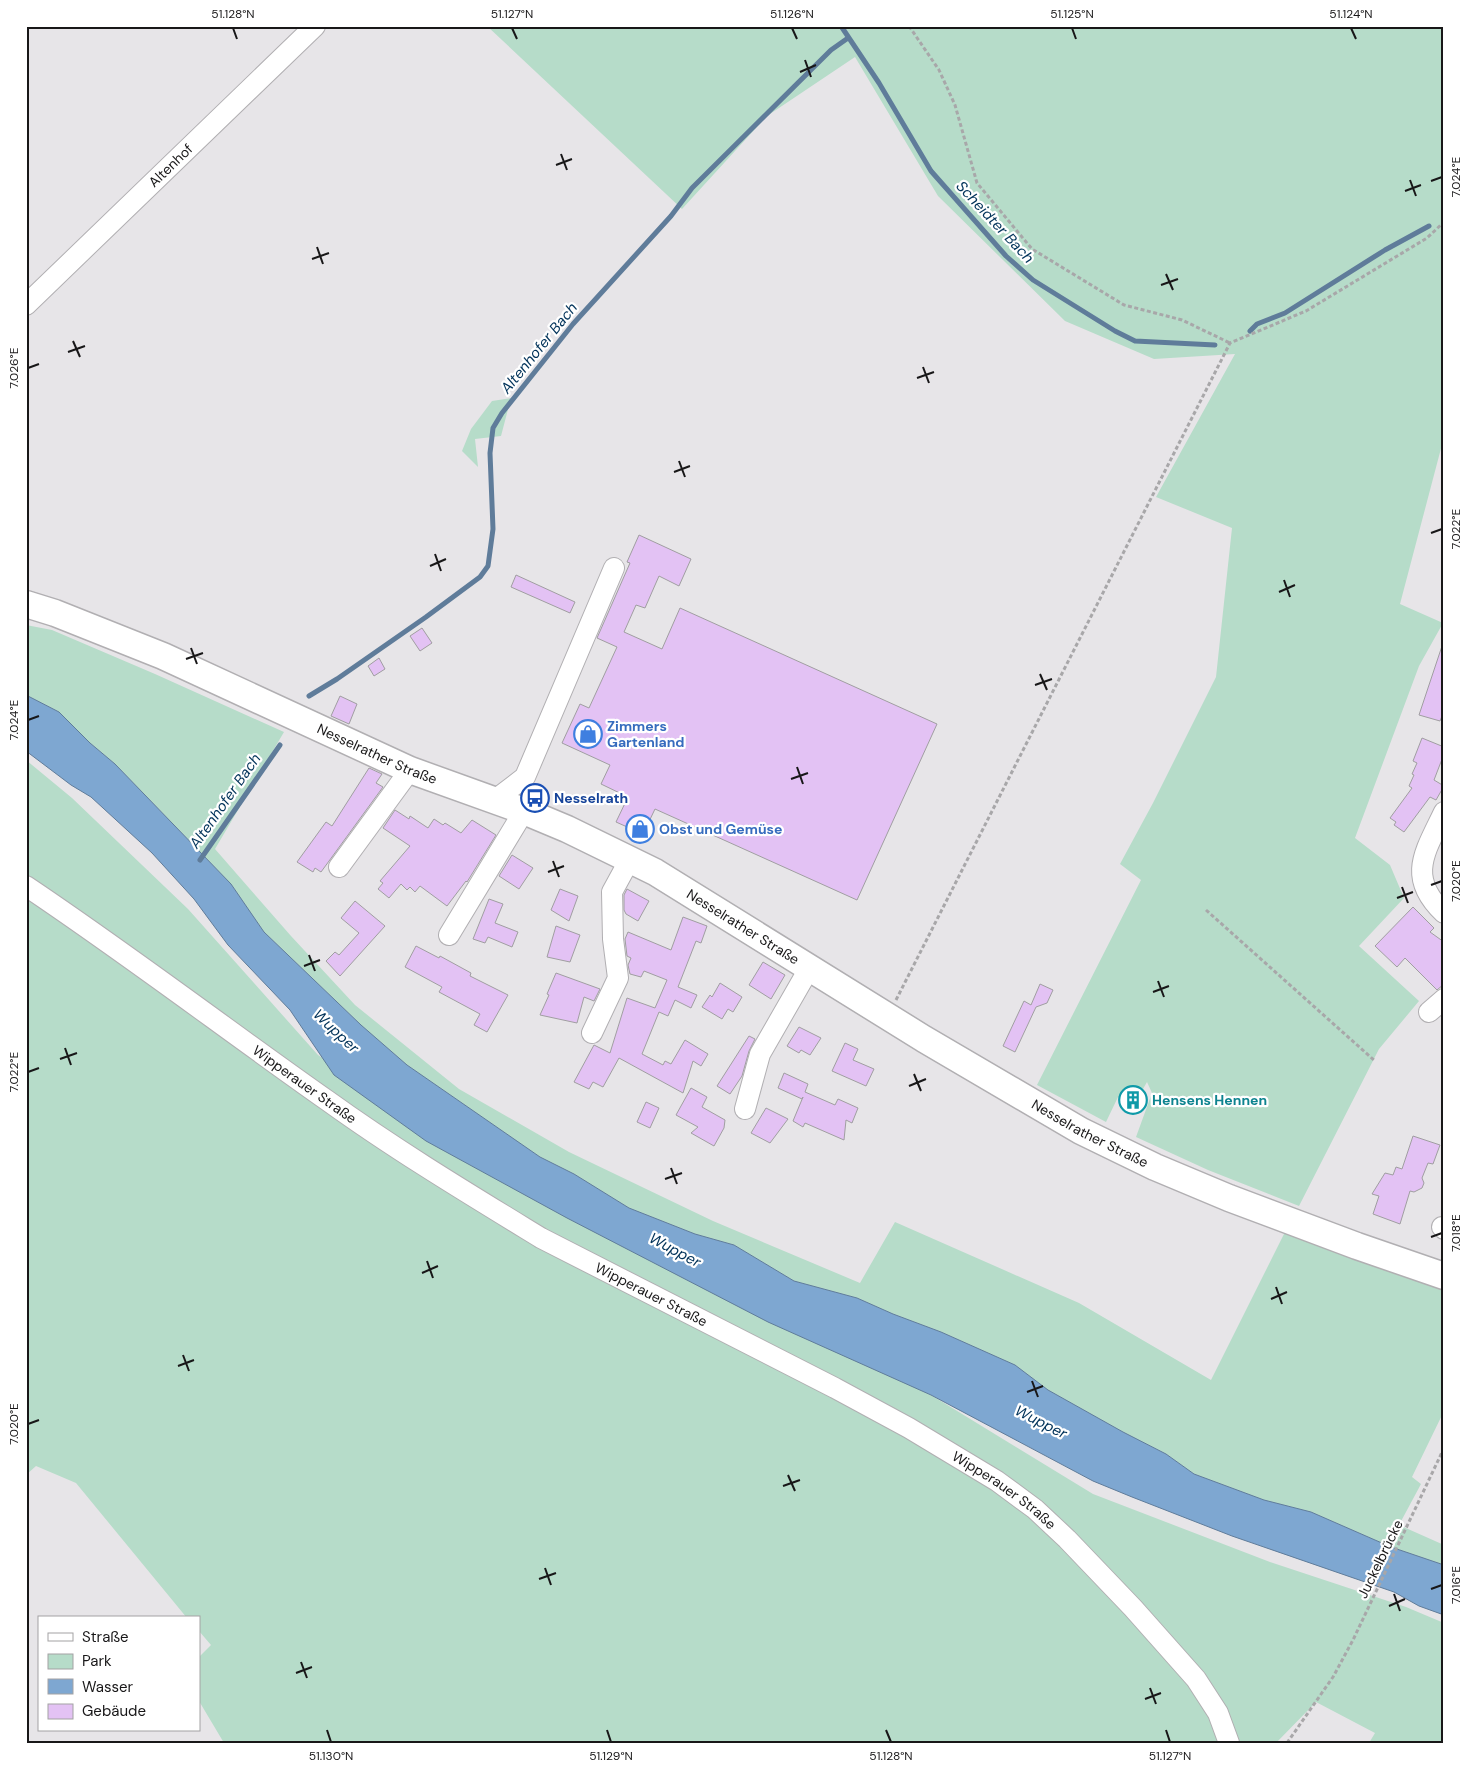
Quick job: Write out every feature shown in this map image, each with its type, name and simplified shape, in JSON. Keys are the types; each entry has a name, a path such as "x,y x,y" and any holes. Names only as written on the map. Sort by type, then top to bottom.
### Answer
{"main road":[{"name":"Nesselrather Straße","path":"26,604 55,613 163,656 410,770 495,800 568,829 655,872 924,1039 1081,1131 1155,1167 1288,1220 1444,1276"}],"street":[{"name":"Altenhof","path":"26,305 315,26"},
{"path":"495,800 524,776 614,568"},
{"path":"339,867 410,770"},
{"path":"449,935 524,811"},
{"path":"1444,812 1424,853 1421,879 1433,903 1444,913"},
{"path":"592,1033 618,978 613,939 612,892 630,859"},
{"name":"Wipperauer Straße","path":"26,886 72,916 329,1102 403,1152 541,1238 835,1388 909,1428 997,1481 1035,1509 1067,1539 1168,1645 1208,1695 1218,1713 1229,1743"},
{"path":"745,1109 760,1054 810,967"}],"path":[{"path":"909,26 940,70 955,105 977,183 1032,249 1124,305 1182,320 1230,343"},
{"path":"894,1004 1230,343 1306,311 1427,238 1444,222"},
{"path":"1206,910 1375,1061"},
{"name":"Juckelbrücke","path":"1287,1743 1333,1677 1353,1640 1444,1448"}],"green space":[{"path":"487,26 1444,26 1444,437 1400,604 1443,623 1419,666 1355,838 1390,865 1404,898 1359,946 1419,1001 1379,1049 1299,1206 1208,1170 1136,1137 1152,1093 1147,1082 1139,1096 1130,1092 1126,1100 1118,1097 1106,1122 1037,1085 1141,880 1120,864 1216,677 1232,528 1156,497 1235,354 1154,359 1065,321 938,196 855,57 767,116 682,209"},
{"path":"511,398 501,436 475,439 478,467 462,451 471,429 492,401"},
{"path":"26,625 52,630 284,732 215,849 291,936 355,1005 459,1089 569,1152 713,1221 860,1283 895,1222 1079,1303 1211,1380 1285,1232 1444,1287 1444,1411 1412,1477 1421,1484 1399,1525 1444,1545 1444,1565 1391,1547 1311,1512 1264,1500 1194,1474 1166,1454 1048,1390 1015,1365 857,1298 794,1281 734,1245 695,1234 629,1208 574,1174 540,1157 407,1065 361,1025 264,932 231,884 115,764 90,743 59,712 26,695"},
{"path":"26,760 72,798 188,909 318,1055 520,1187 931,1395 1093,1494 1270,1562 1406,1607 1444,1623 1444,1743 1369,1743 1375,1733 1316,1702 1276,1743 224,1743 200,1703 200,1656 211,1645 200,1632 200,1616 185,1616 76,1483 36,1466 26,1475 26,897 199,1021 214,1009 26,875"}],"water":[{"name":"Wupper","path":"26,695 59,712 90,743 115,764 231,884 264,932 361,1025 407,1065 540,1157 574,1174 629,1208 695,1234 734,1245 794,1281 857,1298 1015,1365 1048,1390 1166,1454 1194,1474 1264,1500 1311,1512 1391,1547 1444,1565 1444,1615 1419,1606 1394,1592 1232,1536 1093,1481 931,1395 768,1322 567,1218 426,1141 334,1075 290,1010 228,945 194,899 152,853 91,797 71,785 26,751"}],"building":[{"path":"639,535 691,559 679,586 659,576 645,608 636,605 624,632 662,649 680,608 937,724 857,900 655,809 643,834 616,822 628,797 601,784 610,765 562,743 580,704 589,708 617,647 597,638 630,563 627,562"},
{"path":"516,575 575,602 570,613 511,587"},
{"path":"422,628 432,643 420,651 410,636"},
{"path":"1442,646 1444,646 1444,716 1442,716 1440,721 1419,715"},
{"path":"379,658 385,669 374,676 368,666"},
{"path":"340,696 357,704 349,724 331,716"},
{"path":"1422,738 1444,747 1444,754 1434,780 1444,786 1436,800 1430,797 1404,832 1394,825 1396,822 1390,818 1412,788 1409,786 1417,763 1413,761"},
{"path":"369,768 382,774 376,783 383,787 321,872 315,868 313,872 297,862 326,822 332,826"},
{"path":"395,810 409,819 410,816 428,828 434,819 443,825 445,823 461,833 472,820 496,835 467,882 447,906 420,886 415,892 410,887 407,890 401,884 389,898 378,889 383,883 380,881 410,846 383,828"},
{"path":"512,855 533,868 519,889 499,876"},
{"path":"560,889 578,896 569,921 551,910"},
{"path":"627,889 649,901 638,921 626,914 624,910 624,895"},
{"path":"489,899 503,904 495,923 518,932 512,947 488,937 485,943 473,939"},
{"path":"355,901 385,926 340,976 326,961 335,952 339,955 359,933 341,918"},
{"path":"1413,907 1434,928 1430,932 1444,942 1444,984 1437,990 1405,958 1397,967 1375,946"},
{"path":"683,917 707,926 701,943 696,941 678,987 697,995 691,1008 675,1000 668,1016 659,1012 642,1054 663,1065 665,1061 671,1064 685,1040 708,1054 701,1066 693,1061 683,1093 619,1058 603,1087 593,1082 589,1089 574,1082 594,1045 610,1053 627,998 655,1008 667,980 644,971 641,977 630,974 628,965 631,958 627,956 625,939 628,932 671,950"},
{"path":"556,926 580,935 570,962 547,957"},
{"path":"416,946 439,958 440,956 471,973 470,976 508,995 487,1032 474,1025 480,1014 439,992 442,987 405,967"},
{"path":"763,962 785,975 771,999 749,985"},
{"path":"556,973 600,989 594,1001 584,997 577,1023 540,1015"},
{"path":"720,983 742,997 733,1012 728,1009 722,1019 702,1007 710,995 712,997"},
{"path":"1040,984 1053,990 1047,1003 1036,1007 1015,1052 1003,1046 1024,1001 1031,1005"},
{"path":"799,1027 821,1038 810,1055 801,1050 799,1053 787,1046"},
{"path":"749,1036 755,1039 749,1051 742,1076 730,1094 717,1086"},
{"path":"845,1043 858,1049 853,1060 874,1069 866,1086 832,1071"},
{"path":"784,1073 808,1084 805,1092 835,1105 838,1099 858,1108 852,1123 846,1120 844,1140 805,1123 803,1127 793,1121 803,1097 802,1099 778,1088"},
{"path":"691,1088 707,1097 702,1107 725,1120 724,1128 714,1146 691,1133 698,1127 676,1115"},
{"path":"646,1102 659,1108 650,1128 637,1122"},
{"path":"766,1108 788,1119 770,1143 751,1133"},
{"path":"1413,1136 1440,1145 1433,1164 1428,1163 1422,1178 1424,1183 1422,1188 1414,1192 1410,1191 1400,1224 1373,1214 1379,1196 1372,1194 1385,1173 1393,1175 1396,1167 1402,1169"}],"waterway":[{"name":"Scheidter Bach","path":"841,26 879,83 931,171 1006,256 1033,280 1115,331 1135,341 1215,345"},
{"name":"Altenhofer Bach","path":"309,696 337,679 480,577 488,566 493,529 490,453 493,428 502,413 573,324 671,216 692,188 831,50 848,38"},
{"name":"Scheidter Bach","path":"1250,331 1257,324 1285,313 1385,250 1429,226"},
{"name":"Altenhofer Bach","path":"200,860 280,745"}],"place":[{"name":"Zimmers Gartenland","path":"588,734"},
{"name":"Nesselrath","path":"535,798"},
{"name":"Obst und Gemüse","path":"640,829"},
{"name":"Hensens Hennen","path":"1133,1100"}]}
